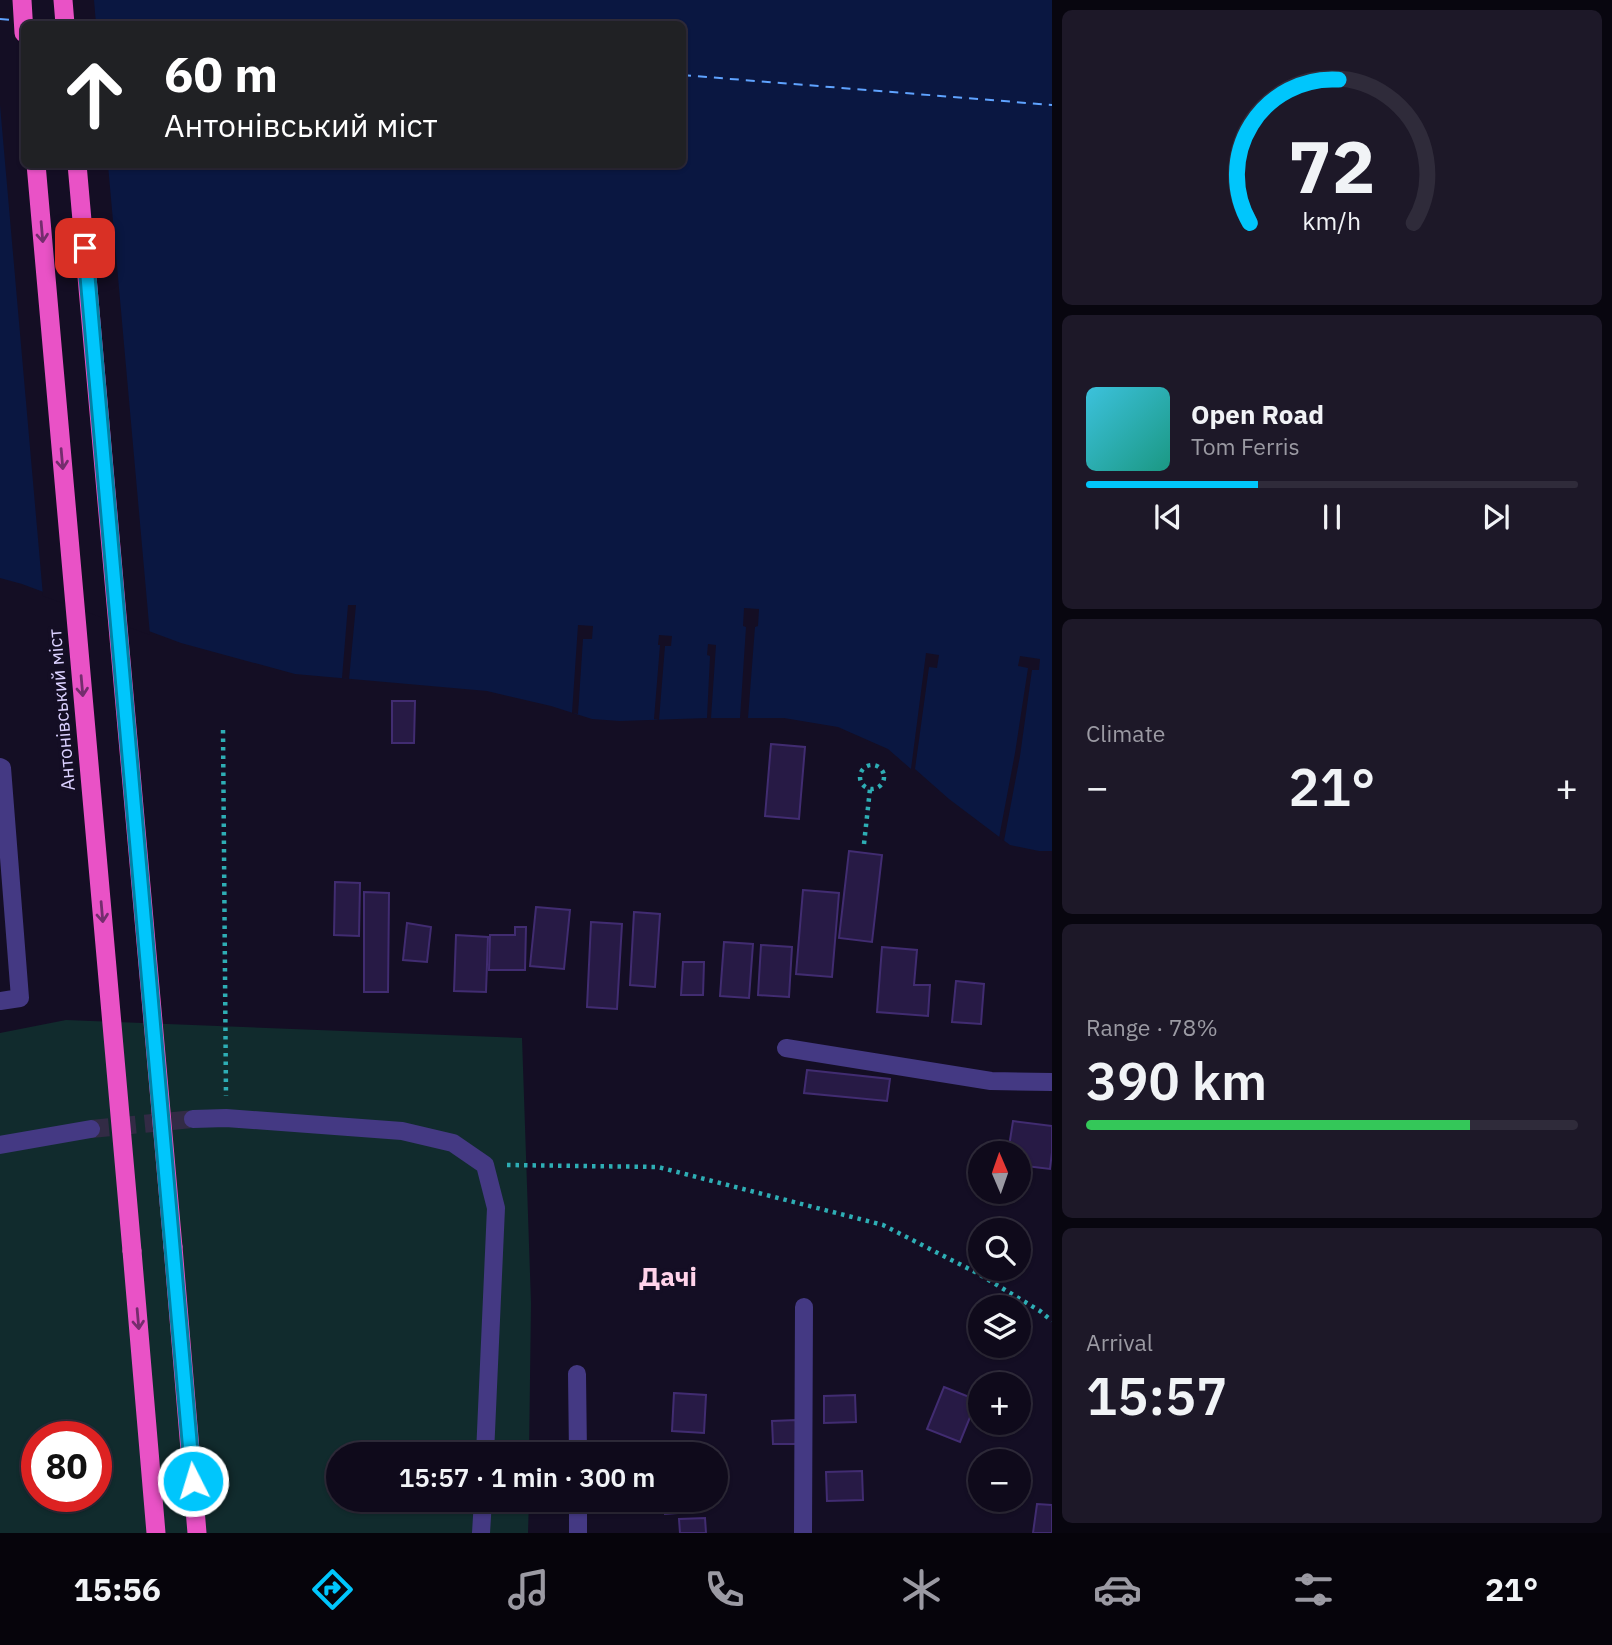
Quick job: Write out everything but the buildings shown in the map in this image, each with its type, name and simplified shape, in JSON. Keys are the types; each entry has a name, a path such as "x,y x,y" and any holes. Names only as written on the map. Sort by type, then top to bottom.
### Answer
{"highway":[{"path":"22,0 23,21"},
{"path":"63,0 65,21"},
{"name":"Антонівський міст","path":"36,168 156,1533"},
{"path":"78,168 197,1533"}],"street":[{"path":"0,767 20,998 0,1001"},
{"path":"786,1048 991,1081 1052,1082"},
{"path":"193,1119 226,1118 402,1132 453,1143 485,1165 496,1208 486,1442"},
{"path":"0,1145 90,1129"},
{"path":"803,1533 804,1307"},
{"path":"577,1374 578,1442"},
{"path":"481,1533 482,1512"},
{"path":"578,1512 578,1533"}],"path":[{"path":"223,730 226,1118"},
{"path":"875,765 882,769 884,781 878,788 870,789 861,783 860,775 867,766 875,765"},
{"path":"864,844 870,789"},
{"path":"485,1165 658,1167 883,1225 977,1273 1052,1321"}],"green space":[{"path":"66,1020 522,1038 531,1303 529,1442 326,1442 326,1512 529,1512 528,1533 0,1533 0,1033"}],"water":[{"path":"0,0 1052,0 1052,851 1010,845 888,749 838,727 784,718 620,721 592,719 487,691 295,674 181,643 0,578"}],"pier":[{"path":"0,0 94,0 96,21 21,21 21,168 108,168 150,635 43,596 0,105"},
{"path":"348,605 356,605 349,679 342,678"},
{"path":"744,608 759,609 758,626 755,627 748,718 740,718 746,627 743,626"},
{"path":"578,625 593,626 592,639 583,639 578,714 572,713"},
{"path":"659,635 672,636 671,646 665,646 659,720 654,719"},
{"path":"708,644 716,645 711,718 707,718 710,656 707,655"},
{"path":"926,653 939,655 937,668 929,667 915,769 911,769"},
{"path":"1020,656 1040,659 1039,670 1032,670 1004,841 999,838 1028,668 1018,666"}],"ferry route":[{"path":"0,19 13,20"},
{"path":"686,75 1052,105"}],"tunnel":[{"path":"91,1129 193,1119"}],"district":[{"name":"Дачі","path":"668,1276"}],"route":[{"path":"85,248 193,1481"}]}
